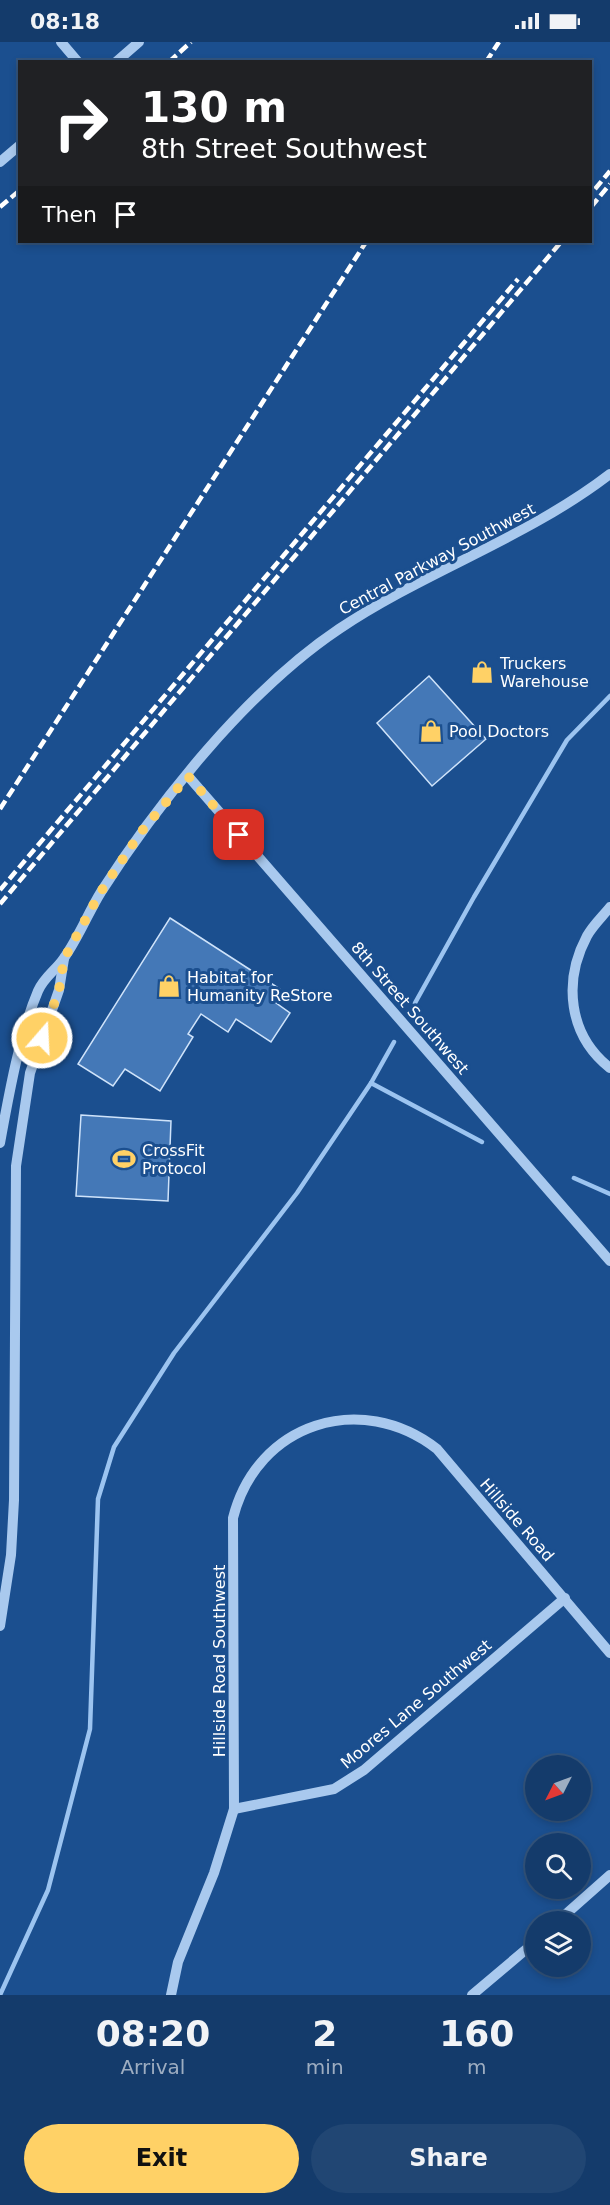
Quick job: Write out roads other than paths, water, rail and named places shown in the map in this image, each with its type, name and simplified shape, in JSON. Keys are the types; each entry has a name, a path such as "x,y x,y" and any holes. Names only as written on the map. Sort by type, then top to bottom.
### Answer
{"street":[{"path":"61,42 76,60"},
{"path":"118,60 139,42"},
{"path":"0,162 18,147"},
{"name":"Central Parkway Southwest","path":"0,1143 8,1099 37,993 43,980 64,959 100,893 141,832 237,718 290,668 337,630 411,586 553,514 610,474"},
{"name":"8th Street Southwest","path":"188,776 610,1261"},
{"path":"610,906 588,934 573,968 572,1005 577,1023 595,1056 610,1068"},
{"name":"Central Parkway Southwest","path":"0,1626 11,1555 14,1500 16,1166 30,1073 59,990 64,959"},
{"name":"Hillside Road Southwest","path":"171,1995 178,1962 214,1873 234,1809 235,1608 232,1536 238,1500 256,1468 283,1443 299,1433 333,1421 351,1419 388,1423"},
{"name":"Hillside Road","path":"388,1423 422,1438 437,1449 610,1653"},
{"name":"Moores Lane Southwest","path":"234,1809 334,1789 364,1770 565,1598"},
{"path":"569,1911 610,1875"},
{"path":"472,1995 525,1950"}],"waterway":[{"path":"415,1003 474,897 567,740 610,696"},
{"path":"0,1995 48,1890 90,1729 98,1499 114,1447 174,1353 297,1193 371,1083 394,1042"},
{"path":"371,1083 482,1142"},
{"path":"574,1178 610,1194"}],"railway":[{"path":"171,60 191,42"},
{"path":"487,60 499,42"},
{"path":"595,189 610,171"},
{"path":"592,206 610,184"},
{"path":"0,207 18,192"},
{"path":"0,809 365,243"},
{"path":"0,904 560,243"},
{"path":"0,890 518,279"}],"place":[{"name":"Truckers Warehouse","path":"482,672"},
{"name":"Pool Doctors","path":"431,731"},
{"name":"Habitat for Humanity ReStore","path":"169,986"},
{"name":"CrossFit Protocol","path":"124,1159"}]}
